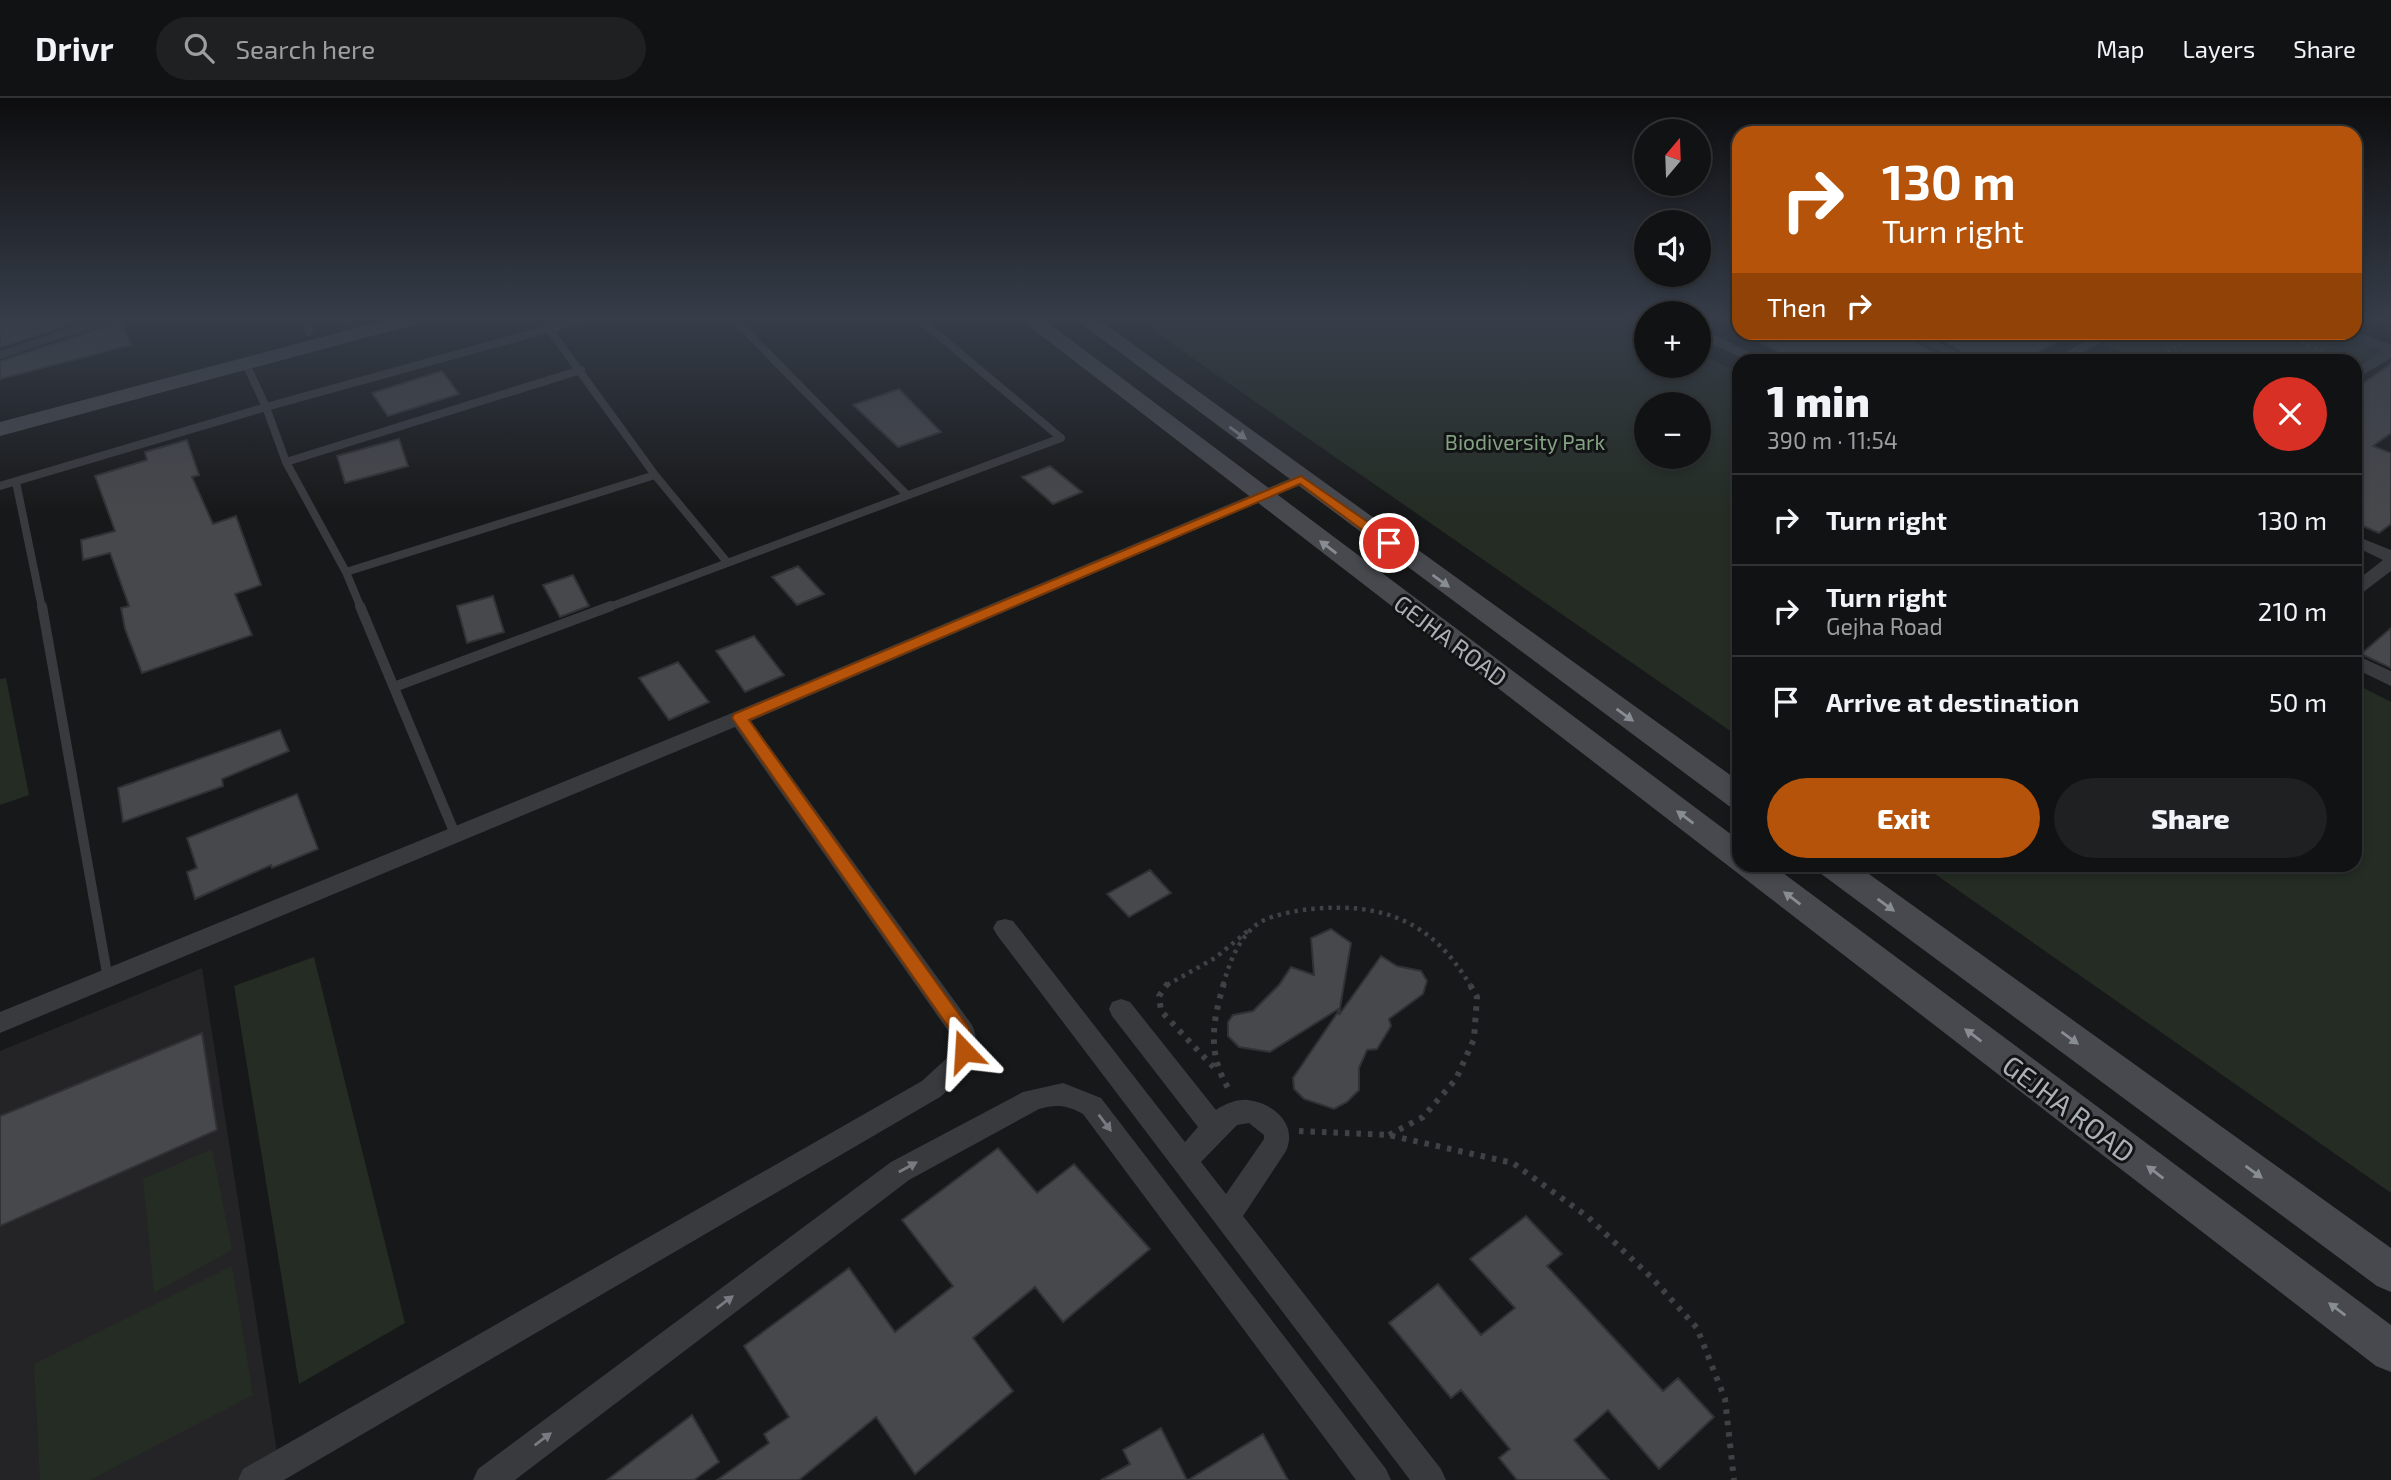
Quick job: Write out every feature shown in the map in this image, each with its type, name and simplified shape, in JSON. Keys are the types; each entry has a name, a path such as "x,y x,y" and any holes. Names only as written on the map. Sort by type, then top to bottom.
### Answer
{"street":[{"path":"0,413 103,383"},
{"path":"0,429 172,383"},
{"name":"GEJHA ROAD","path":"1114,383 1732,852"},
{"name":"GEJHA ROAD","path":"1172,383 1732,792"},
{"path":"0,1023 739,718 1301,480"},
{"path":"2362,544 2391,557"},
{"path":"2362,585 2391,563"},
{"path":"2362,664 2391,679"},
{"path":"254,1480 931,1089 952,1072 964,1051 963,1033 739,718"},
{"name":"GEJHA ROAD","path":"1759,872 2391,1350"},
{"path":"1842,872 2391,1272"},
{"path":"1005,929 1186,1160 1430,1480"},
{"path":"1121,1009 1215,1129"},
{"path":"489,1480 900,1171 1032,1100 1053,1093 1070,1093 1092,1106 1375,1480"},
{"path":"1186,1160 1215,1129 1241,1109 1252,1110 1267,1119 1277,1130 1277,1142 1228,1215"}],"lane":[{"path":"255,383 286,462 346,572 454,834"},
{"path":"0,486 351,383"},
{"path":"286,462 538,383"},
{"path":"590,383 654,475 727,562"},
{"path":"797,383 906,494"},
{"path":"394,687 1061,438 996,383"},
{"path":"346,572 654,475"},
{"path":"16,482 54,661 108,979"}],"path":[{"path":"1241,1109 1218,1072 1161,1011 1159,996 1169,982 1214,958 1257,923 1297,910 1339,905 1390,913 1424,932 1457,963 1476,997 1474,1039 1455,1079 1423,1117 1388,1135"},
{"path":"1218,1072 1213,1046 1218,1002 1233,952 1257,923"},
{"path":"1277,1130 1388,1135 1513,1163 1588,1217 1654,1279 1697,1328 1725,1399 1734,1480"}],"shaded area":[{"path":"202,968 278,1459 241,1480 0,1480 0,1051"}],"green space":[{"name":"Biodiversity Park","path":"1229,383 1732,383 1732,732"},
{"path":"6,678 29,795 0,805 0,679"},
{"path":"2362,687 2391,702 2391,1193 1932,872 2362,872"},
{"path":"314,957 405,1323 299,1384 234,986"},
{"path":"212,1149 232,1250 154,1293 143,1179"},
{"path":"232,1266 253,1395 90,1480 40,1480 34,1364"}],"building":[{"path":"402,383 451,383 459,394 388,416 372,393"},
{"path":"2391,383 2391,433 2373,446 2391,453 2391,524 2379,533 2362,526 2362,384"},
{"path":"899,389 941,432 898,447 853,405"},
{"path":"399,439 408,466 345,483 337,456"},
{"path":"187,440 199,475 192,477 213,524 236,516 261,585 235,594 252,635 142,673 125,629 121,608 129,606 110,553 83,560 81,540 115,531 95,476 147,460 145,452"},
{"path":"1050,466 1082,492 1053,504 1022,477"},
{"path":"798,566 824,594 797,605 772,577"},
{"path":"573,575 589,606 560,617 543,585"},
{"path":"493,596 504,632 467,643 457,606"},
{"path":"2391,628 2391,668 2362,653"},
{"path":"754,636 784,675 745,692 716,651"},
{"path":"678,662 709,702 669,720 639,678"},
{"path":"280,730 289,751 222,779 223,786 123,822 118,788"},
{"path":"297,794 318,849 272,868 271,865 195,899 187,872 197,868 187,838"},
{"path":"1150,870 1171,893 1129,917 1107,894"},
{"path":"1331,929 1351,943 1340,1008 1270,1052 1239,1047 1228,1036 1228,1022 1233,1015 1253,1011 1279,985 1291,967 1314,975 1311,938"},
{"path":"1381,956 1397,966 1421,971 1427,981 1423,994 1389,1019 1391,1026 1377,1049 1367,1050 1359,1068 1359,1090 1347,1102 1334,1109 1304,1099 1294,1089 1293,1078 1340,1009 1339,1015"},
{"path":"202,1033 217,1130 0,1226 0,1116"},
{"path":"998,1148 1037,1193 1074,1164 1150,1249 1063,1322 1035,1287 973,1338 1013,1391 915,1474 876,1417 799,1480 717,1480 769,1443 764,1434 789,1417 744,1346 849,1268 895,1332 953,1286 902,1220"},
{"path":"1526,1216 1562,1254 1547,1266 1663,1391 1678,1378 1714,1417 1659,1469 1608,1410 1574,1440 1609,1480 1517,1480 1499,1458 1510,1449 1461,1390 1451,1398 1389,1323 1438,1284 1481,1335 1515,1308 1470,1259"},
{"path":"692,1415 719,1462 694,1480 607,1480"},
{"path":"1161,1428 1187,1480 1101,1480 1130,1464 1123,1450"},
{"path":"1263,1434 1288,1480 1188,1480"}],"route":[{"path":"964,1051 963,1033 739,718 1301,480 1389,543"}]}
